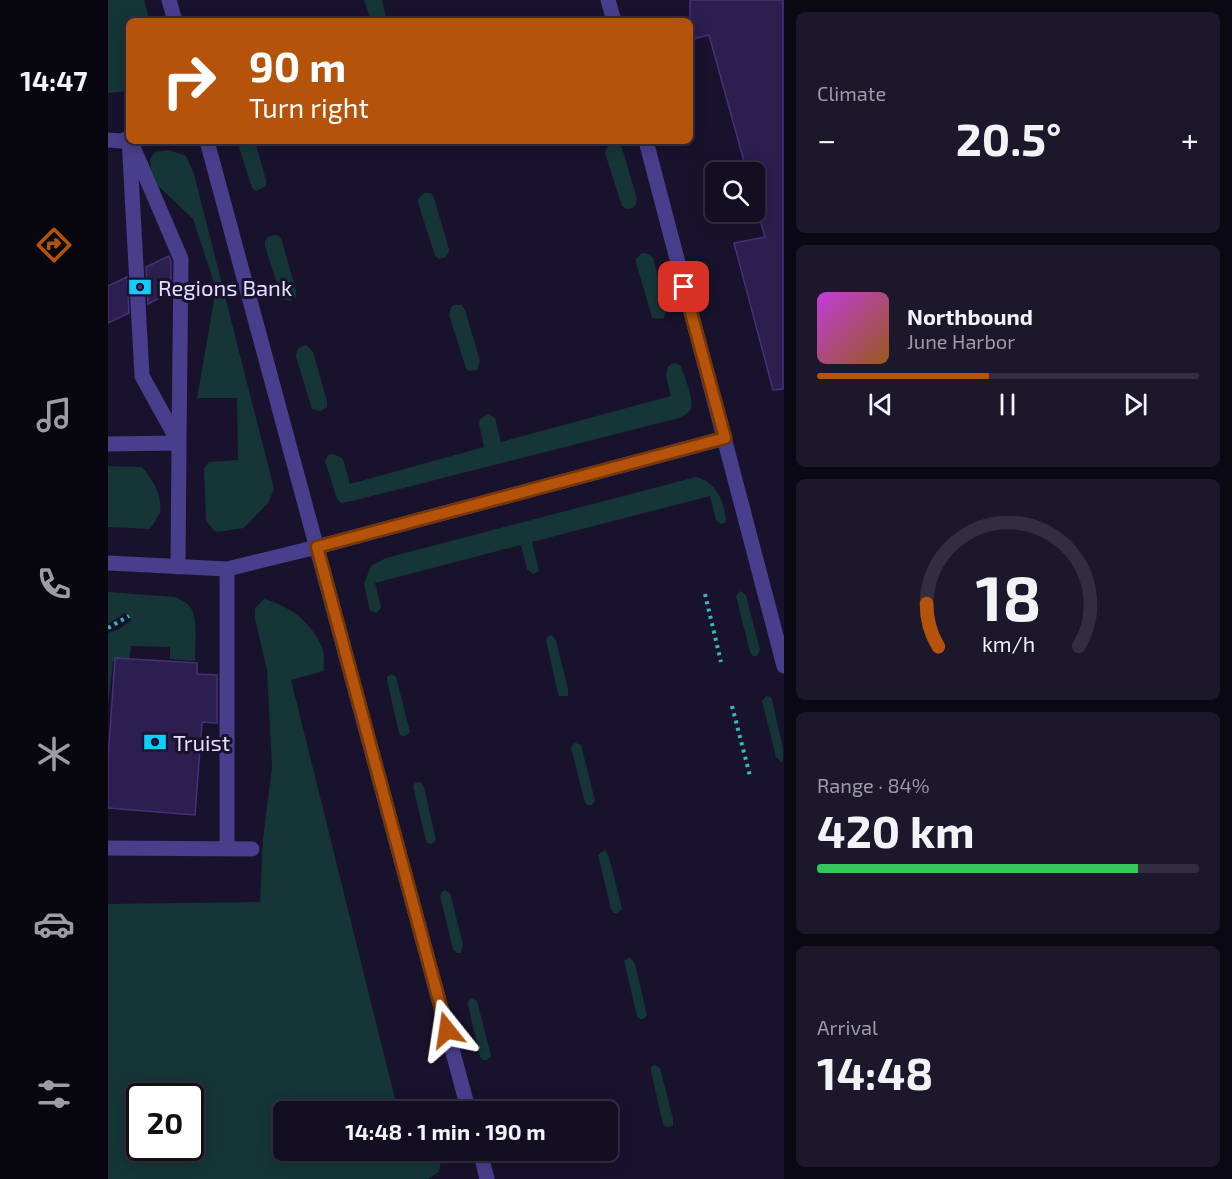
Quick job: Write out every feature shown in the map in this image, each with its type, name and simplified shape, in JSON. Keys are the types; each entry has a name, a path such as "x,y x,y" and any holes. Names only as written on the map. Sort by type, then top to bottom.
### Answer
{"lane":[{"path":"169,0 174,18"},
{"path":"608,0 613,18"},
{"path":"108,140 126,140"},
{"path":"129,144 142,375 179,443"},
{"path":"131,144 181,259 178,567"},
{"path":"208,144 466,1101"},
{"path":"647,144 783,666"},
{"path":"108,563 227,570 725,438"},
{"path":"108,444 179,443"},
{"path":"227,570 227,849"},
{"path":"108,848 252,849"},
{"path":"483,1161 487,1179"}],"path":[{"path":"705,594 721,662"},
{"path":"108,628 129,616"},
{"path":"732,706 750,776"}],"green space":[{"path":"108,0 144,0 149,18 126,18 126,91 108,93"},
{"path":"364,0 382,0 386,18 370,18"},
{"path":"238,144 256,144 266,186 256,191 252,188"},
{"path":"611,144 619,144 622,148 637,199 633,208 626,209 622,206 605,153"},
{"path":"169,150 186,156 194,174 274,489 268,503 244,528 218,532 213,530 206,520 204,469 209,462 238,460 237,398 197,398 216,289 193,219 152,180 150,159 155,152"},
{"path":"424,193 431,193 434,198 449,249 446,257 439,259 435,256 418,203 418,199"},
{"path":"279,236 282,241 296,291 296,297 290,301 282,299 265,246 268,237"},
{"path":"642,253 649,254 653,258 667,309 664,318 652,317 636,263 636,259"},
{"path":"462,305 465,310 480,361 477,370 469,371 466,368 449,315 451,307"},
{"path":"306,345 313,352 327,401 327,407 321,411 312,409 296,357 298,349"},
{"path":"675,363 680,365 684,374 692,404 689,412 679,418 356,500 341,503 337,499 325,461 328,455 334,454 343,459 350,484 484,447 479,424 480,419 488,414 495,418 501,442 671,396 666,376 668,366"},
{"path":"108,466 142,467 149,476 160,500 160,512 150,529 108,527"},
{"path":"696,477 709,483 718,494 724,508 726,523 721,524 716,520 710,496 532,542 539,570 533,574 527,569 521,545 375,583 381,607 377,613 370,611 364,584 371,566 386,558"},
{"path":"740,591 746,595 760,650 757,656 753,656 750,652 736,596"},
{"path":"108,592 175,597 191,608 196,633 195,661 170,659 170,647 131,646 129,661 113,661 108,705 108,633 132,620 125,613 108,624"},
{"path":"264,599 274,602 299,616 312,630 323,650 324,671 291,680 396,1101 273,1101 273,1161 441,1161 439,1172 428,1179 108,1179 108,904 260,902 263,839 272,767 267,670 255,619 255,608"},
{"path":"552,635 556,641 568,696 558,694 546,640"},
{"path":"391,674 396,677 410,732 405,736 399,733 387,680"},
{"path":"766,696 771,697 772,700 783,748 781,762 776,757 762,701"},
{"path":"576,743 581,745 595,801 592,805 585,802 571,748"},
{"path":"416,782 422,783 424,788 436,840 432,844 426,841 413,786"},
{"path":"605,850 609,857 622,909 617,913 611,909 598,855"},
{"path":"444,890 450,893 463,945 461,953 453,949 440,896"},
{"path":"630,957 635,964 647,1015 643,1019 637,1016 624,961"},
{"path":"472,998 477,1001 491,1056 487,1060 480,1057 468,1004"},
{"path":"655,1065 660,1068 673,1126 666,1127 663,1124 651,1071 651,1067"}],"building":[{"path":"690,0 783,0 783,389 773,390 734,243 765,237 761,222 765,222 765,162 744,162 709,35 693,39 693,18 690,18"},
{"path":"169,256 171,292 148,304 146,267"},
{"path":"127,277 129,313 108,323 108,286"},
{"name":"Truist","path":"115,658 197,663 197,674 217,675 217,723 202,722 195,815 108,808 108,759"}],"place":[{"name":"Regions Bank","path":"140,287"},
{"name":"Truist","path":"155,742"}],"route":[{"path":"447,1030 317,547 725,438 684,287"}]}
